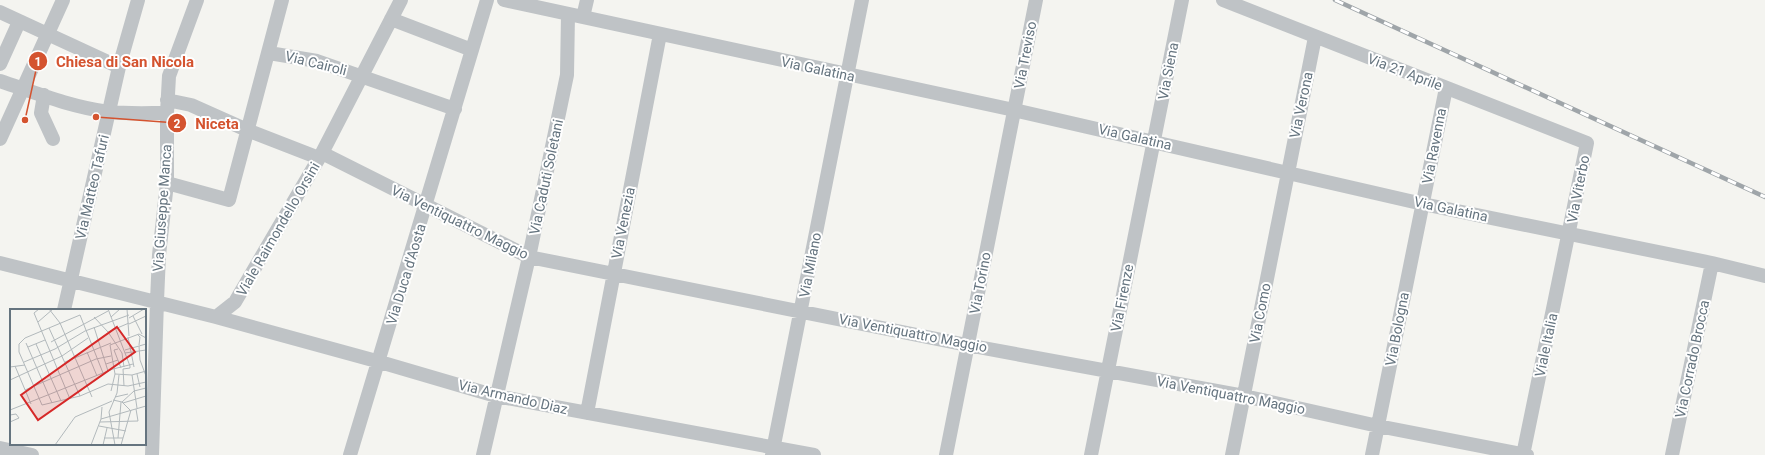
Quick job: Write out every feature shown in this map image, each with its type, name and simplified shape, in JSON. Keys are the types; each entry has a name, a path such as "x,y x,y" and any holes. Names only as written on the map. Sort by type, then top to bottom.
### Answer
{"street":[{"path":"0,139 63,0"},
{"name":"Via Matteo Tafuri","path":"64,309 119,67 138,0"},
{"name":"Via Giuseppe Manca","path":"152,455 157,301 166,183 167,107 170,76 197,0"},
{"path":"166,183 229,200 282,0"},
{"name":"Viale Raimondello Orsini","path":"216,317 235,302 320,156 401,0"},
{"name":"Via Duca d'Aosta","path":"350,455 380,362 487,0"},
{"name":"Via Galatina","path":"504,0 1014,110 1423,204 1712,263 1765,276"},
{"path":"583,18 587,0"},
{"name":"Via Milano","path":"773,451 862,0"},
{"name":"Via Treviso","path":"1014,110 1036,0"},
{"name":"Via Siena","path":"1153,142 1182,0"},
{"name":"Via 21 Aprile","path":"1223,0 1315,38 1587,143"},
{"path":"0,12 119,67"},
{"name":"Via Caduti Soletani","path":"483,455 529,257 567,75 568,14"},
{"path":"391,19 472,50"},
{"path":"0,64 19,22"},
{"name":"Via Venezia","path":"587,413 660,34"},
{"name":"Via Verona","path":"1288,172 1315,38"},
{"name":"Via Cairoli","path":"269,53 317,61 455,109"},
{"name":"Via Ventiquattro Maggio","path":"0,81 83,107 110,112 191,105 247,130 320,156 529,257 968,345 1244,396 1378,426 1524,455"},
{"name":"Via Ravenna","path":"1423,204 1446,88"},
{"path":"44,95 41,113 53,138"},
{"name":"Via Torino","path":"946,455 1014,110"},
{"name":"Via Firenze","path":"1091,455 1153,142"},
{"name":"Via Viterbo","path":"1570,235 1587,143"},
{"name":"Via Como","path":"1232,455 1288,172"},
{"name":"Via Bologna","path":"1372,455 1423,204"},
{"name":"Viale Italia","path":"1524,455 1570,235"},
{"path":"0,263 157,301 216,317"},
{"name":"Via Corrado Brocca","path":"1672,455 1712,263"},
{"name":"Via Armando Diaz","path":"216,317 380,362 496,396 773,451 814,455"},
{"path":"0,448 32,455 34,445"}],"railway":[{"path":"1335,0 1765,197"}],"place":[{"name":"Niceta","path":"96,117"},
{"name":"Chiesa di San Nicola","path":"25,120"}]}
